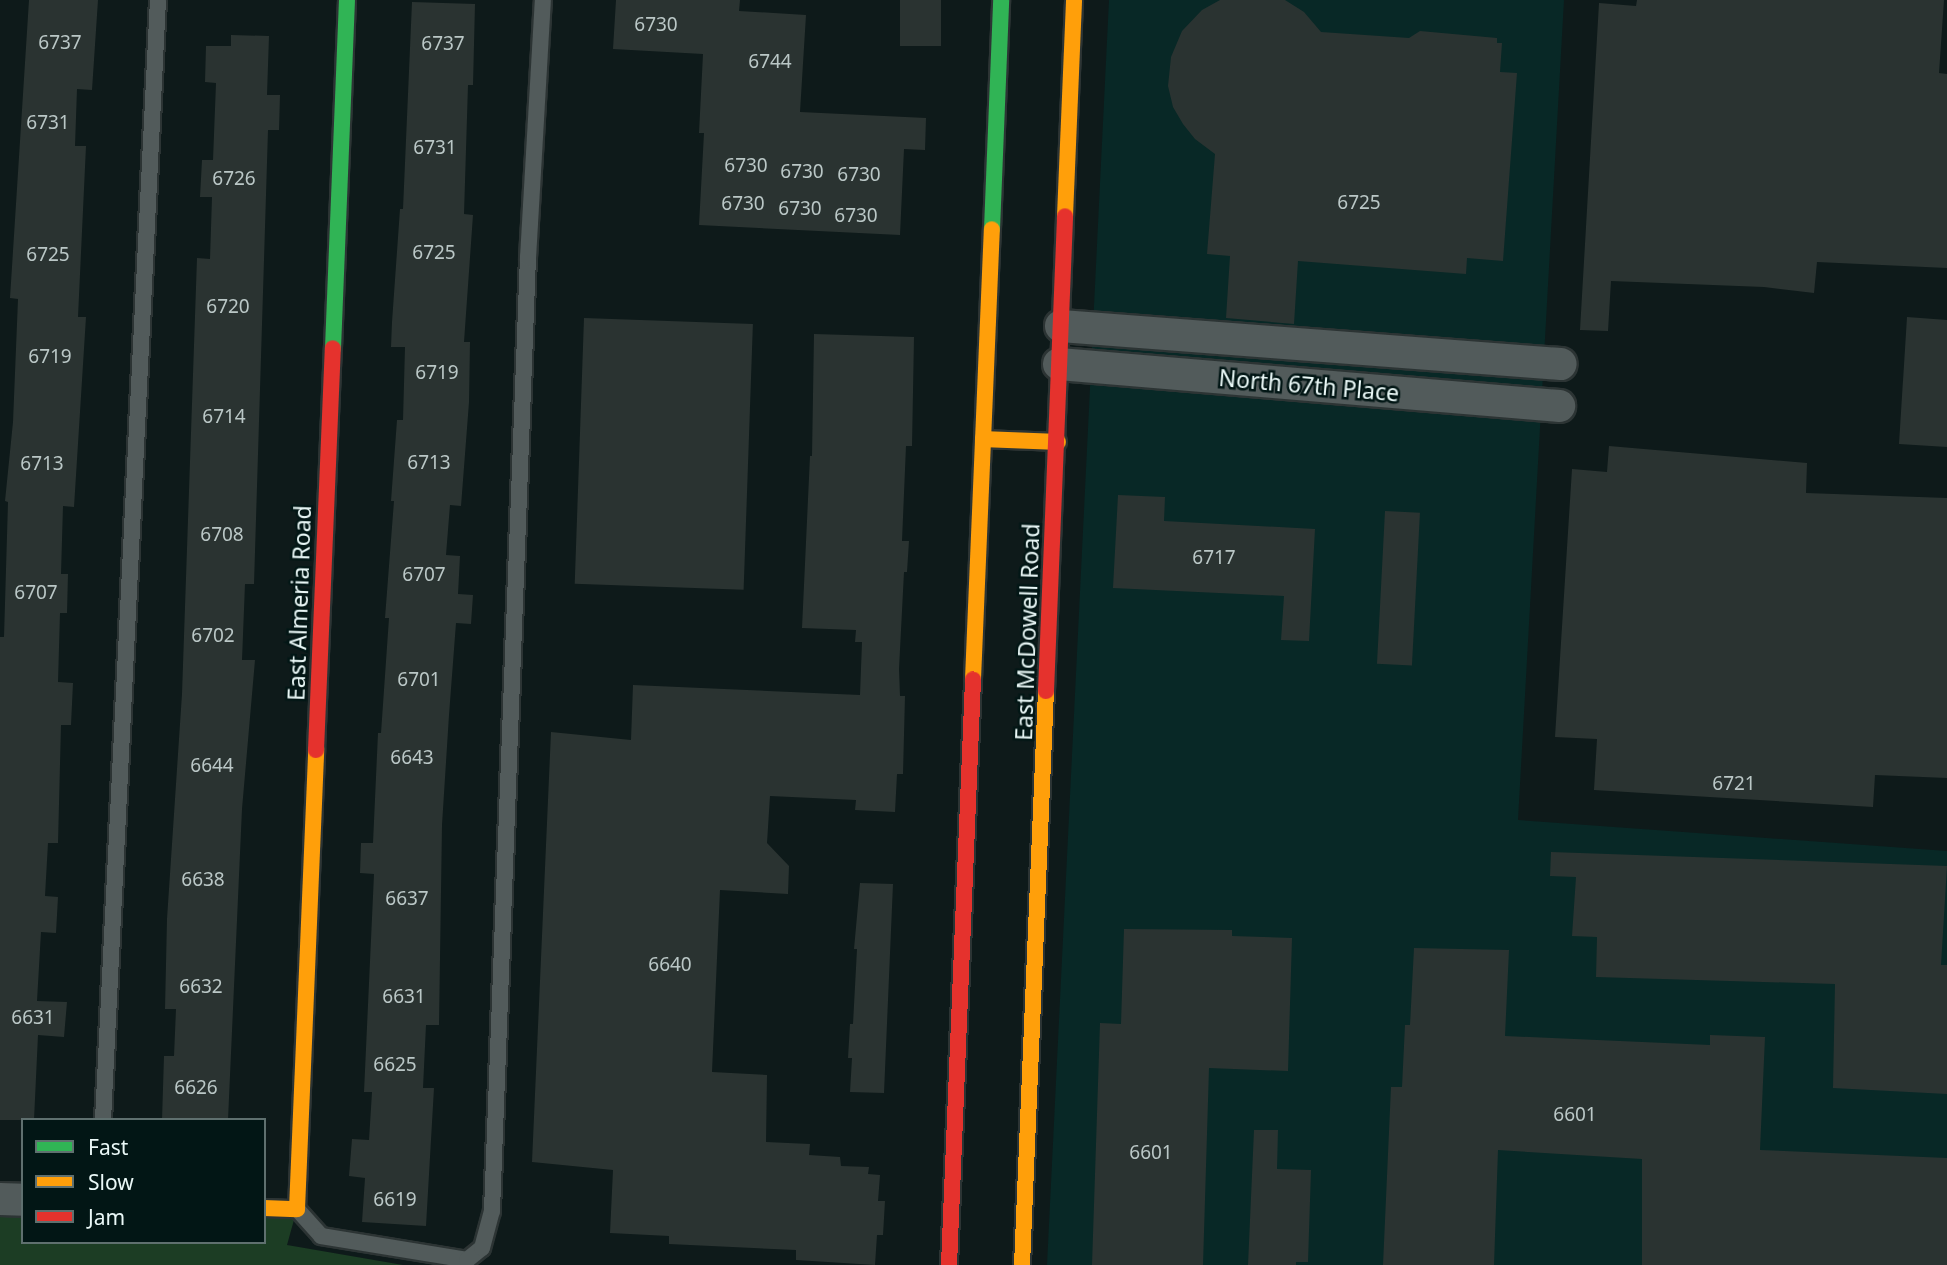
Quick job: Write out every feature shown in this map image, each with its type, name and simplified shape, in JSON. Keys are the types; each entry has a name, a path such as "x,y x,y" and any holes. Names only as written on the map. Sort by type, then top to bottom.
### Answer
{"main road":[{"name":"East Almeria Road","path":"297,1209 347,0"},
{"path":"949,1265 1001,0"},
{"name":"East McDowell Road","path":"1022,1265 1058,442 1074,0"},
{"path":"983,439 1058,442"},
{"path":"266,1208 297,1209"}],"street":[{"name":"North 67th Place","path":"1061,326 1561,364"},
{"name":"North 67th Place","path":"1059,364 1559,406"},
{"path":"0,1199 21,1200"}],"lane":[{"path":"103,1118 158,0"},
{"path":"297,1209 321,1236 467,1260 482,1248 492,1211 528,258 543,0"}],"shaded area":[{"path":"1109,0 1564,0 1518,820 1947,851 1947,1265 1047,1265"}],"green space":[{"path":"0,1199 21,1200 21,1244 266,1244 266,1208 297,1209 287,1245 403,1265 0,1265"}],"building":[{"path":"29,0 98,0 92,90 77,89 75,146 86,146 78,317 86,317 74,507 63,506 61,574 68,574 67,613 60,613 58,682 73,683 71,725 61,725 58,843 48,843 45,896 58,897 56,933 41,932 37,1001 67,1002 64,1037 38,1035 34,1118 21,1120 0,1120 0,637 4,637 8,502 5,501 13,422 18,299 10,298"},
{"path":"616,0 740,0 739,11 806,15 800,112 926,118 925,150 904,149 900,235 699,225 704,133 699,133 703,54 613,49"},
{"path":"900,0 941,0 941,46 900,46"},
{"path":"1220,0 1285,0 1304,12 1321,32 1409,38 1420,31 1497,38 1497,43 1502,43 1500,72 1517,73 1503,261 1467,258 1466,274 1298,261 1294,324 1226,318 1230,256 1207,254 1215,154 1195,139 1183,124 1173,107 1168,86 1171,57 1182,31 1202,10"},
{"path":"1637,0 1944,0 1939,73 1947,74 1947,268 1817,262 1814,293 1764,287 1611,281 1608,331 1580,330 1599,3 1636,6"},
{"path":"412,2 475,4 473,85 468,85 464,214 473,215 464,342 470,342 469,402 461,506 450,505 446,555 460,556 458,594 473,595 471,624 456,623 449,715 442,825 439,1025 426,1025 423,1088 434,1088 426,1226 362,1222 365,1178 349,1176 352,1139 369,1140 372,1092 364,1092 374,874 360,873 361,843 373,843 378,733 381,733 389,618 385,618 394,501 391,501 397,420 403,420 405,347 391,347 400,209 403,209"},
{"path":"231,35 269,36 267,95 280,95 279,130 268,130 254,584 245,584 242,660 255,660 242,809 228,1118 162,1118 164,1056 174,1056 176,1009 165,1009 167,919 182,694 197,258 210,259 212,197 200,197 202,160 213,160 216,83 205,82 206,46 231,46"},
{"path":"1907,317 1947,320 1947,447 1899,444"},
{"path":"584,318 753,324 744,590 575,584"},
{"path":"814,334 914,337 912,446 906,446 902,541 909,541 907,572 904,572 899,669 900,696 905,696 903,774 897,774 895,812 855,810 856,800 770,796 767,843 789,866 788,894 720,890 712,1072 767,1075 766,1142 810,1144 809,1155 840,1157 841,1166 869,1167 868,1174 880,1175 878,1201 885,1201 883,1235 877,1235 875,1265 796,1260 796,1250 669,1244 669,1236 610,1233 613,1170 532,1162 551,732 631,740 633,685 860,695 862,642 855,642 856,630 802,628 812,456"},
{"path":"1609,446 1807,463 1806,493 1947,498 1947,778 1875,775 1873,807 1594,790 1597,739 1555,737 1572,469 1607,472"},
{"path":"1118,495 1165,497 1164,521 1315,529 1309,641 1281,640 1284,596 1113,588"},
{"path":"1385,511 1420,513 1412,666 1377,664"},
{"path":"1551,852 1947,866 1941,965 1947,965 1947,1094 1833,1088 1835,984 1596,977 1597,937 1572,936 1576,877 1550,876"},
{"path":"860,883 893,884 884,1093 850,1092 852,1058 848,1058 850,1024 853,1024 857,949 854,949"},
{"path":"1124,929 1232,930 1232,936 1292,938 1288,1071 1209,1068 1203,1265 1092,1265 1100,1023 1121,1024"},
{"path":"1414,948 1509,950 1505,1036 1710,1045 1710,1035 1765,1037 1760,1150 1947,1158 1947,1265 1642,1265 1642,1159 1498,1150 1494,1265 1383,1265 1391,1087 1402,1087 1405,1025 1410,1025"},
{"path":"1254,1130 1278,1130 1277,1169 1311,1170 1308,1262 1296,1262 1296,1265 1248,1265"}],"traffic: fast":[{"path":"333,348 347,0"},
{"path":"992,229 1001,0"}],"traffic: slow":[{"path":"1065,216 1074,0"},
{"path":"973,679 992,229"},
{"path":"983,439 1058,442"},
{"path":"1022,1265 1046,691"},
{"path":"266,1208 297,1209 316,750"}],"traffic: jam":[{"path":"1046,691 1065,216"},
{"path":"316,750 333,348"},
{"path":"949,1265 973,679"}]}
